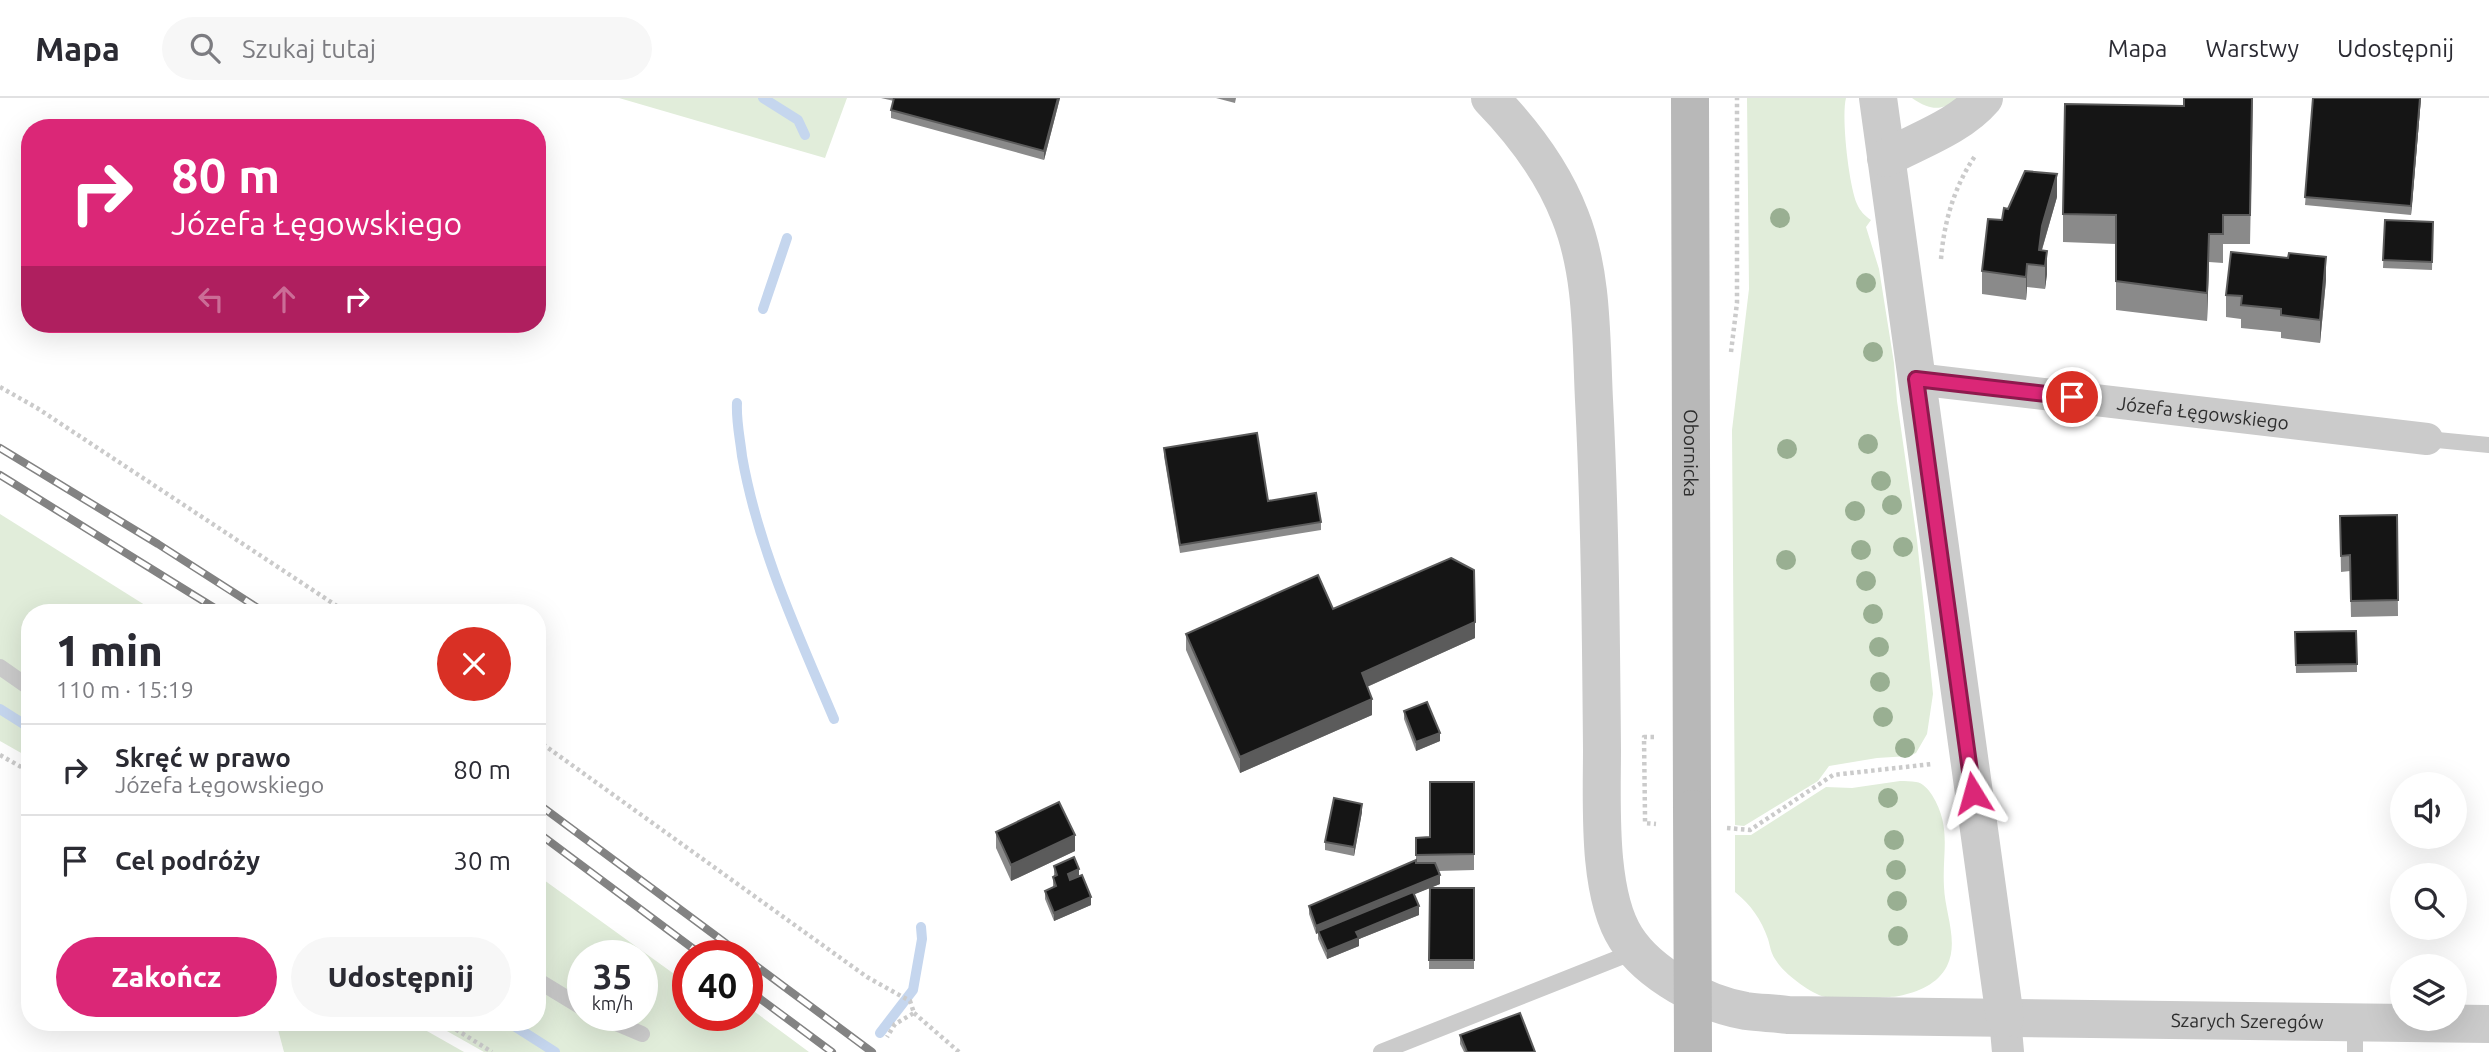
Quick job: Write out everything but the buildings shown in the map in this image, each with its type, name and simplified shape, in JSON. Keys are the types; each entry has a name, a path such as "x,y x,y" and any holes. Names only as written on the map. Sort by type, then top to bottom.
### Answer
{"main road":[{"name":"Obornicka","path":"1690,98 1675,817 1693,1052"}],"street":[{"name":"Szarych Szeregów","path":"1490,98 1512,122 1544,166 1570,215 1581,250 1590,335 1599,485 1602,849 1614,909 1624,936 1636,951 1675,984 1744,1010 2006,1035 2355,1037 2489,1024"},
{"path":"1878,98 2006,1035"},
{"path":"1886,158 1955,122 1984,98"},
{"name":"Józefa Łęgowskiego","path":"1916,379 2427,439"}],"lane":[{"name":"Józefa Łęgowskiego","path":"2427,439 2489,445"},
{"path":"0,667 21,682"},
{"path":"1381,1052 1636,951"},
{"path":"546,986 567,998"},
{"path":"635,1031 642,1034"}],"path":[{"path":"1940,267 1947,219 1962,177 1979,151"},
{"path":"0,387 49,415 334,604"},
{"path":"1658,737 1644,737 1645,823 1675,817"},
{"path":"546,746 867,977 910,1001 914,1013 959,1052"},
{"path":"0,755 21,767"},
{"path":"1724,828 1750,830 1833,775 1938,763"},
{"path":"887,1037 895,1024 914,1013"},
{"path":"458,1031 492,1052"}],"green space":[{"path":"619,98 847,98 825,158"},
{"path":"1747,98 1846,98 1845,135 1851,183 1858,207 1871,220 1866,227 1879,269 1894,363 1917,540 1933,694 1927,734 1916,753 1829,766 1818,781 1744,826 1735,825 1732,430 1749,289"},
{"path":"1912,98 1963,98 1938,108 1926,106"},
{"path":"0,514 143,604 21,604 21,753 0,741"},
{"path":"1900,781 1916,782 1925,787 1932,795 1942,818 1945,840 1944,887 1952,937 1947,966 1938,978 1927,986 1899,996 1839,998 1819,995 1797,982 1779,964 1759,919 1735,892 1735,835 1751,835 1826,787 1852,788"},
{"path":"546,881 627,940 567,940 567,1031 658,1031 658,962 672,972 672,1031 763,1031 763,1018 809,1052 484,1052 447,1031 546,1031"},
{"path":"278,1031 427,1031 464,1052 284,1052"}],"waterway":[{"path":"763,98 798,120 805,135"},
{"path":"763,309 787,238"},
{"path":"737,403 742,456 758,524 780,590 834,719"},
{"path":"0,709 21,722"},
{"path":"880,1033 913,990 922,939 921,927"},
{"path":"522,1031 555,1052"}],"railway":[{"path":"0,448 252,604"},
{"path":"0,475 208,604"},
{"path":"546,810 721,940"},
{"path":"546,839 682,940"},
{"path":"763,971 872,1052"},
{"path":"763,1001 832,1052"}],"route":[{"path":"1973,793 1916,379 2072,397"}]}
